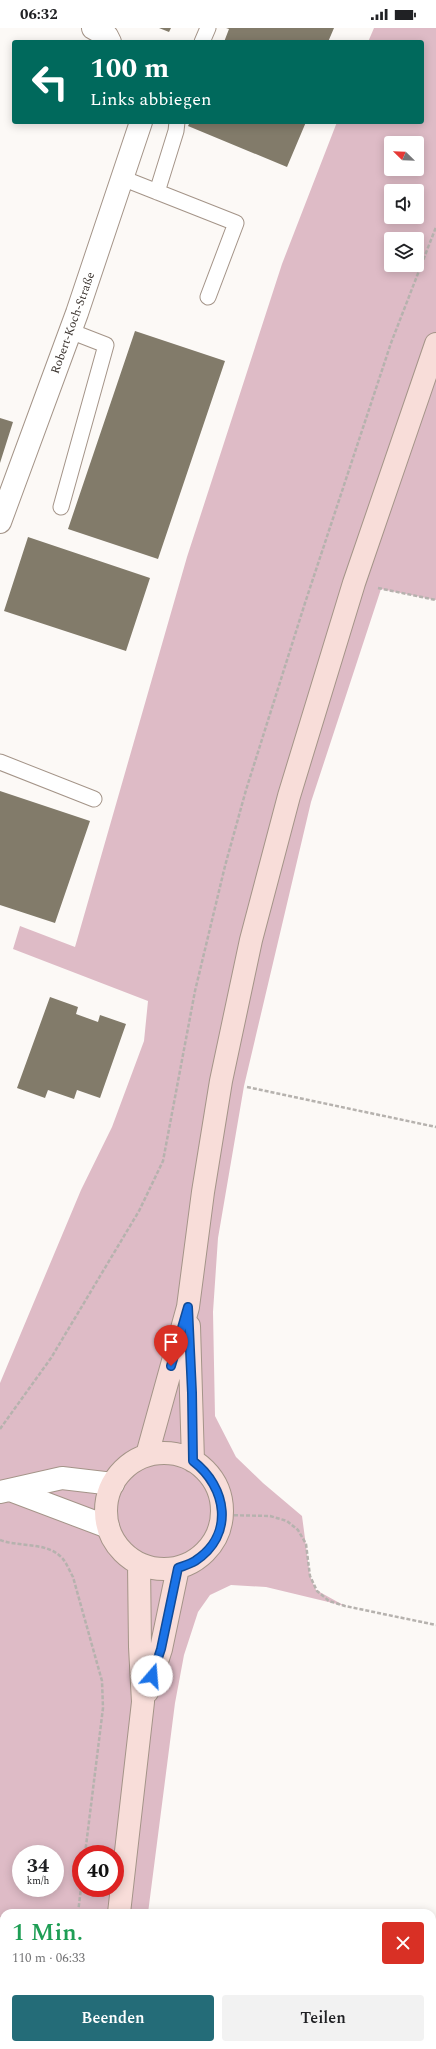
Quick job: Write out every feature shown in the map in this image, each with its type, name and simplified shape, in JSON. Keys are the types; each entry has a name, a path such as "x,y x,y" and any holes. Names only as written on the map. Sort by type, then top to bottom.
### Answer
{"street":[{"path":"93,28 108,36 109,40"},
{"name":"Robert-Koch-Straße","path":"0,522 70,331 140,124"},
{"path":"147,1455 188,1307 203,1192 221,1081 251,940 289,796 354,584 436,344"},
{"path":"188,1307 192,1393 193,1461"},
{"path":"163,1453 179,1454 193,1461 206,1470 215,1484 221,1498 222,1515 218,1533 209,1549 195,1561 178,1568 158,1570 139,1564 125,1555 114,1542 108,1527 106,1512 107,1498 112,1484 121,1472 133,1462 147,1455 163,1453"},
{"path":"5,1491 62,1478 112,1484"},
{"path":"5,1491 108,1527"},
{"path":"119,1909 143,1702 140,1647 139,1564"},
{"path":"143,1702 161,1649 178,1568"}],"lane":[{"path":"203,40 208,28"},
{"path":"157,192 176,131 177,124"},
{"path":"122,178 236,223 208,297"},
{"path":"61,507 106,345 70,331"},
{"path":"0,762 94,799"}],"path":[{"path":"0,1429 52,1358 139,1211 163,1160 195,991 225,866 246,790 305,603 391,343 436,227"},
{"path":"354,584 436,600"},
{"path":"221,1081 436,1127"},
{"path":"222,1515 270,1516 287,1521 298,1530 306,1544 310,1576 316,1590 329,1601 345,1606 436,1624"},
{"path":"0,1540 48,1550 60,1555 73,1577 102,1681 103,1708 86,1845"},
{"path":"78,1909 80,1897"}],"shaded area":[{"path":"374,28 436,28 436,600 381,589 311,802 244,1086 218,1238 213,1312 215,1416 236,1457 263,1483 302,1516 310,1576 316,1590 345,1606 266,1587 231,1585 210,1595 198,1612 184,1655 175,1703 149,1909 0,1909 0,1383 81,1190 112,1127 144,1041 148,1001 13,949 20,926 75,947 187,557 282,264 336,124 424,124 424,40 369,40"}],"building":[{"path":"159,28 171,28 169,32"},
{"path":"226,28 334,28 329,40 225,40 229,29"},
{"path":"189,124 305,124 287,167 188,126"},
{"path":"135,331 225,361 158,559 68,529"},
{"path":"0,418 13,422 0,463"},
{"path":"28,537 150,578 126,651 4,611"},
{"path":"0,791 90,821 55,923 0,905"},
{"path":"50,997 78,1007 76,1014 98,1022 100,1015 126,1024 100,1098 77,1090 74,1099 48,1090 45,1098 17,1088"}],"route":[{"path":"152,1676 161,1649 178,1568 195,1561 209,1549 218,1533 222,1515 221,1498 215,1484 206,1470 193,1461 192,1393 188,1307 171,1366"}]}
